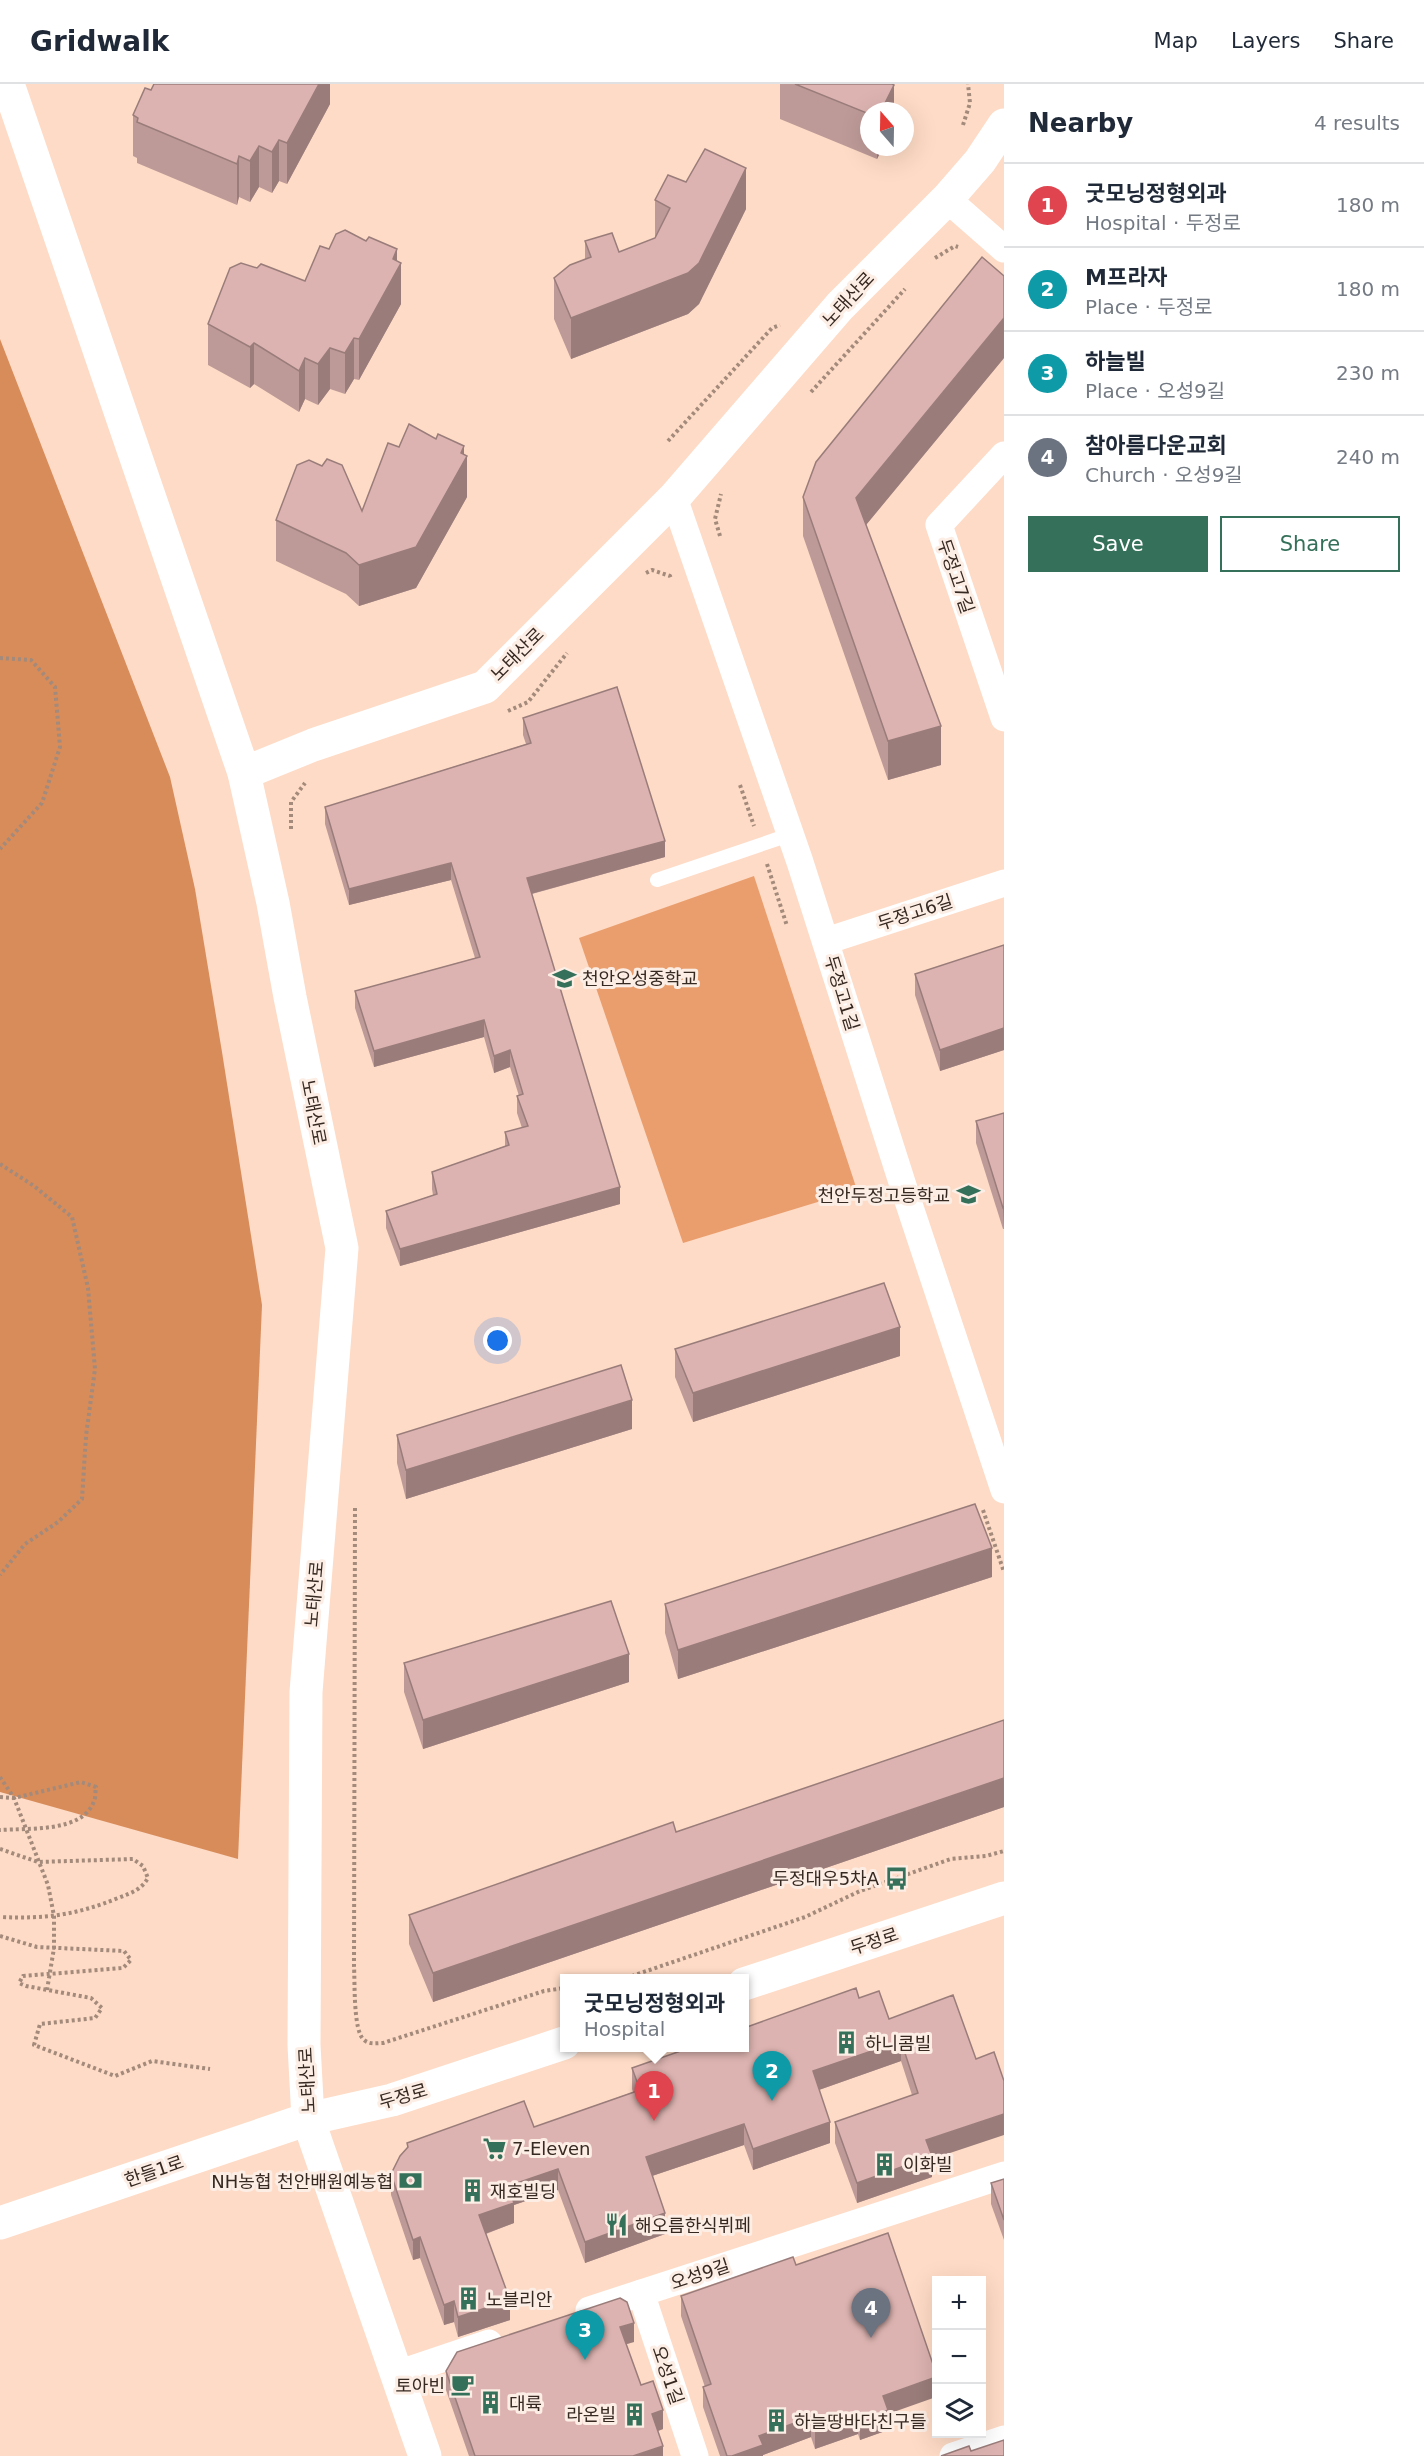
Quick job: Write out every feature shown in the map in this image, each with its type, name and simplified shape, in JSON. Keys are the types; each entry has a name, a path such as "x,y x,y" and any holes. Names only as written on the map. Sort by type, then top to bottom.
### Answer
{"street":[{"path":"8,84 244,773"},
{"name":"노태산로","path":"425,2456 308,2119 304,2045 306,1692 342,1248 290,998 273,903 244,773 313,745 485,687 674,498 840,306 946,199 980,161 1004,125"},
{"path":"946,199 1004,249"},
{"name":"두정고7길","path":"1004,454 939,525 1004,718"},
{"name":"두정고1길","path":"674,498 826,941 907,1198 998,1451 1004,1490"},
{"name":"두정고6길","path":"826,941 1004,883"},
{"name":"두정로","path":"749,1982 1004,1898"},
{"name":"두정로","path":"308,2119 392,2100 560,2044"},
{"name":"한들1로","path":"0,2223 308,2119"},
{"name":"오성9길","path":"562,2319 1004,2175"},
{"name":"오성1길","path":"641,2293 695,2456"},
{"path":"397,2374 517,2334"},
{"path":"953,2456 1004,2439"}],"lane":[{"path":"657,880 789,835"}],"path":[{"path":"931,261 955,246 966,251"},
{"path":"804,400 907,287"},
{"path":"722,541 715,519 716,507 724,487"},
{"path":"637,577 652,570 670,576"},
{"path":"497,716 528,702 572,648"},
{"path":"0,658 31,660 55,687 60,747 42,803 0,849"},
{"path":"291,833 291,802 310,775"},
{"path":"0,1164 34,1186 72,1217 88,1288 95,1369 86,1436 82,1499 58,1522 25,1544 0,1575"},
{"path":"355,1500 354,1966 358,2030 364,2040 372,2044 383,2043 544,1991 560,1989"},
{"path":"982,1507 1004,1572"},
{"path":"0,1777 14,1798 48,1885 54,1916 54,1948 47,1990"},
{"path":"0,1797 14,1798 81,1782 96,1787 94,1802 82,1818 53,1828 0,1830"},
{"path":"0,1849 38,1862 133,1859 143,1866 148,1878 142,1888 86,1911 33,1919 0,1917"},
{"path":"638,1974 805,1917 860,1891 951,1859 986,1856 1004,1851"},
{"path":"0,1936 37,1947 123,1951 131,1960 123,1968 23,1976 19,1983 91,1998 102,2008 95,2018 40,2024 34,2045 115,2076 152,2061 210,2069"}],"shaded area":[{"path":"0,339 170,777 195,889 262,1305 238,1859 0,1792"},
{"path":"754,876 857,1190 683,1243 579,938"}],"building":[{"path":"154,84 319,84 287,143 279,140 272,152 259,146 250,161 239,156 237,164 137,122 138,118 133,115 145,88 151,90"},
{"path":"795,84 894,85 886,102 860,102 860,110"},
{"path":"705,149 746,168 699,263 688,273 571,318 554,278 570,265 591,257 585,241 612,233 619,252 655,238 670,208 655,200 668,175 686,182"},
{"path":"345,230 366,241 369,237 397,249 393,259 401,263 359,339 354,338 345,353 330,348 318,364 305,358 299,371 254,343 250,347 208,324 230,268 241,263 257,268 261,264 305,281 320,246 329,249 336,234"},
{"path":"982,257 1004,276 1004,318 856,498 941,726 888,741 803,497 816,462"},
{"path":"409,424 436,439 438,434 464,446 461,453 467,456 416,547 359,565 346,553 276,520 297,465 309,460 322,466 327,459 342,465 362,511 388,443 399,447"},
{"path":"617,687 665,841 527,878 620,1187 400,1249 386,1211 437,1194 432,1172 509,1145 505,1132 528,1126 517,1096 523,1094 510,1050 494,1056 484,1020 374,1051 355,991 480,957 451,863 349,889 325,807 531,743 523,718"},
{"path":"1004,945 1004,1028 940,1050 915,974"},
{"path":"1004,1113 1004,1208 1003,1208 976,1121"},
{"path":"884,1283 900,1327 693,1393 675,1349"},
{"path":"621,1365 632,1400 406,1470 397,1435"},
{"path":"975,1504 992,1548 678,1650 665,1604"},
{"path":"611,1601 629,1654 423,1720 404,1663"},
{"path":"1004,1720 1004,1778 433,1973 409,1915 673,1822 676,1832"},
{"path":"856,1988 859,1998 879,1991 889,2019 953,1995 976,2059 994,2052 1004,2081 1004,2114 926,2140 932,2156 857,2183 835,2122 918,2093 901,2041 813,2071 830,2122 753,2149 744,2124 646,2157 665,2213 585,2242 558,2169 508,2186 514,2203 479,2215 510,2300 458,2317 454,2301 444,2305 420,2237 413,2240 391,2174 400,2156 408,2147 407,2143 524,2101 534,2127 640,2090 632,2068 678,2052 749,2052 749,2026"},
{"path":"1004,2179 1004,2220 991,2183"},
{"path":"888,2233 932,2361 932,2378 883,2396 888,2410 860,2420 858,2414 815,2429 811,2417 759,2436 763,2445 727,2456 703,2387 711,2384 681,2296 793,2257 796,2265"},
{"path":"620,2298 627,2302 634,2323 620,2327 641,2385 653,2381 663,2410 652,2414 663,2446 633,2456 475,2456 446,2371 457,2352"},
{"path":"1004,2440 1004,2456 941,2456 969,2446 971,2451"}],"place":[{"name":"천안오성중학교","path":"564,978"},
{"name":"천안두정고등학교","path":"968,1195"},
{"name":"두정대우5차A","path":"897,1878"},
{"name":"하니콤빌","path":"847,2043"},
{"name":"M프라자","path":"772,2101"},
{"name":"굿모닝정형외과","path":"654,2121"},
{"name":"7-Eleven","path":"494,2148"},
{"name":"이화빌","path":"885,2164"},
{"name":"NH농협 천안배원예농협","path":"411,2181"},
{"name":"재호빌딩","path":"472,2191"},
{"name":"해오름한식뷔페","path":"617,2225"},
{"name":"노블리안","path":"468,2299"},
{"name":"참아름다운교회","path":"871,2338"},
{"name":"하늘빌","path":"585,2360"},
{"name":"토아빈","path":"463,2385"},
{"name":"대륙","path":"491,2403"},
{"name":"라온빌","path":"634,2414"},
{"name":"하늘땅바다친구들","path":"776,2421"}]}
